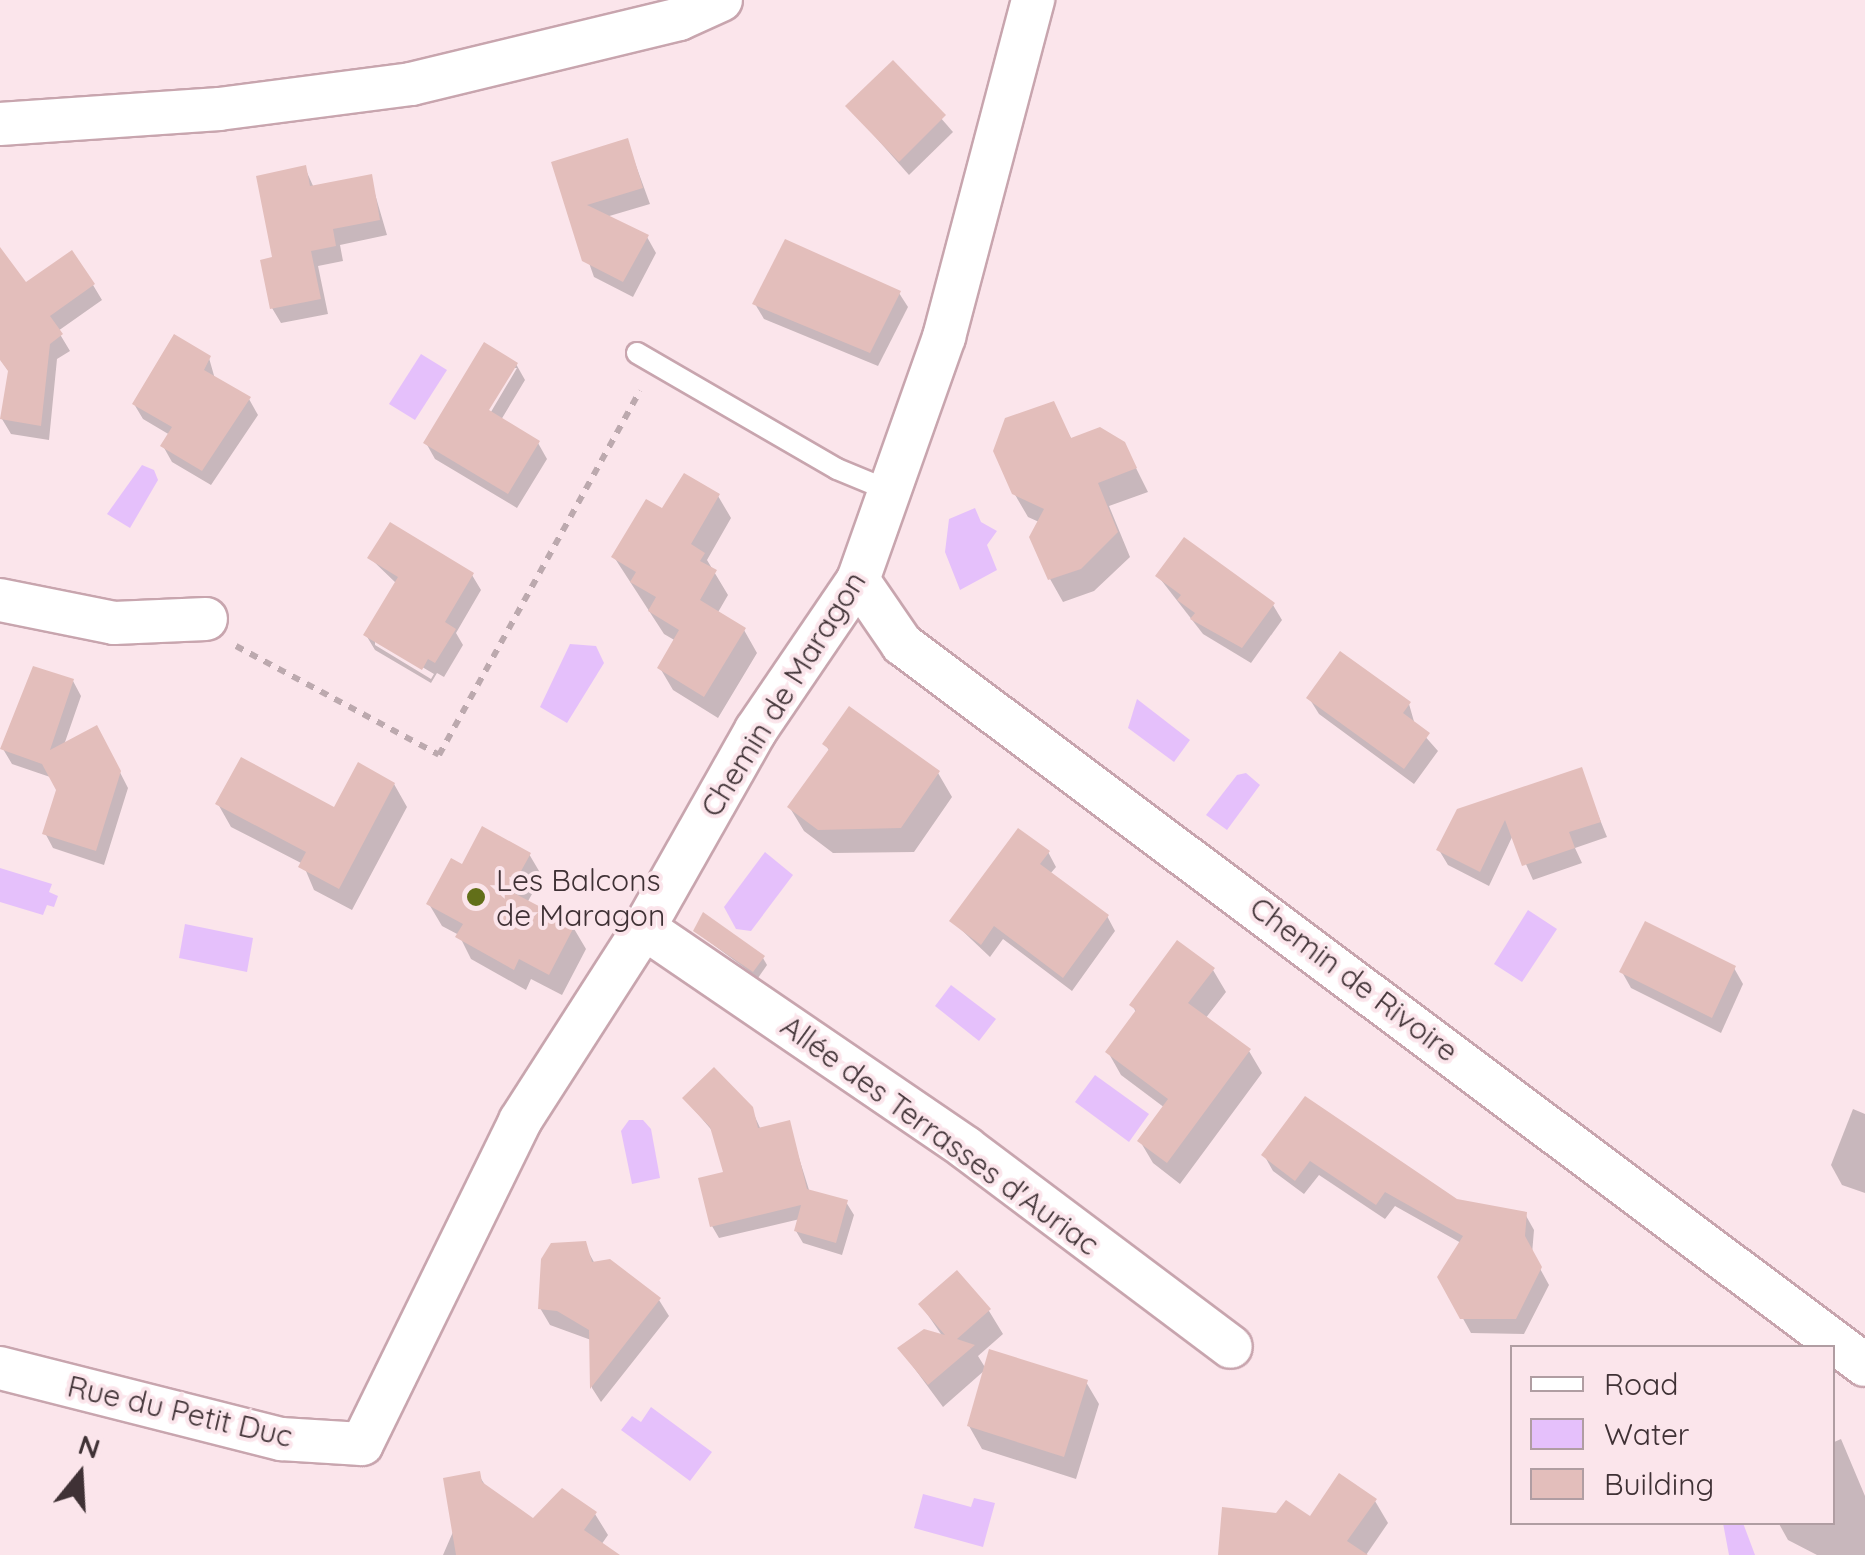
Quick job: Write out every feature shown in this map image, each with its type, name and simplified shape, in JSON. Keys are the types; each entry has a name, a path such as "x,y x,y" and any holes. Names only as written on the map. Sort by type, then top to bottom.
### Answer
{"street":[{"path":"0,124 218,109 411,84 678,19 721,0"},
{"name":"Chemin de Maragon","path":"362,1444 520,1121 644,928 756,730 858,580 944,337 1033,0"},
{"name":"Chemin de Rivoire","path":"858,580 902,644 1865,1364"},
{"path":"0,600 114,623 206,619"},
{"name":"Allée des Terrasses d'Auriac","path":"644,928 966,1148 1231,1348"},
{"name":"Rue du Petit Duc","path":"0,1368 281,1439 362,1444"}],"lane":[{"path":"646,358 837,469 890,491"}],"path":[{"path":"206,619 249,657 439,756 646,358"}],"water":[{"path":"421,354 447,370 415,420 389,404"},
{"path":"142,465 154,470 158,480 130,528 107,514"},
{"path":"975,508 981,522 997,531 987,545 997,570 960,590 945,552 949,519"},
{"path":"570,644 596,646 604,663 567,723 540,707"},
{"path":"1137,699 1190,740 1174,762 1128,728"},
{"path":"1246,773 1260,785 1227,830 1206,815 1237,775"},
{"path":"765,852 793,875 751,931 736,929 724,907"},
{"path":"0,868 52,884 49,892 58,896 54,907 47,905 43,915 0,902"},
{"path":"1528,910 1557,929 1522,982 1494,964"},
{"path":"185,924 253,938 247,972 179,958"},
{"path":"951,985 996,1019 979,1041 935,1006"},
{"path":"1095,1075 1149,1114 1129,1142 1075,1102"},
{"path":"629,1120 643,1120 651,1129 660,1178 632,1184 621,1131"},
{"path":"651,1407 712,1452 690,1481 621,1430 632,1416 641,1422"},
{"path":"923,1494 971,1507 974,1498 995,1503 983,1547 914,1528"},
{"path":"1723,1525 1744,1525 1755,1555 1729,1555"}],"building":[{"path":"893,60 946,115 899,162 845,106"},
{"path":"628,138 643,188 587,205 649,235 623,282 582,261 551,162"},
{"path":"306,165 310,186 372,174 380,220 333,229 336,246 311,251 321,299 270,309 260,260 272,257 256,176"},
{"path":"785,239 901,291 870,353 752,304"},
{"path":"0,247 26,282 72,250 95,284 50,316 63,334 50,344 41,426 0,419 8,371 0,360"},
{"path":"174,334 211,356 204,370 251,397 202,471 160,446 172,427 132,404"},
{"path":"484,342 518,363 489,410 540,441 508,494 423,443"},
{"path":"1054,401 1071,438 1100,427 1125,442 1137,468 1098,483 1118,532 1081,569 1048,580 1029,537 1044,509 1012,494 993,451 1005,418"},
{"path":"684,473 720,494 691,544 705,553 700,561 717,570 700,600 746,628 704,697 657,668 679,630 648,611 656,597 630,582 636,572 611,557 646,499 662,508"},
{"path":"390,522 474,573 445,622 456,629 435,663 428,659 422,670 363,635 398,577 367,558"},
{"path":"1184,537 1275,603 1242,648 1190,619 1195,613 1177,600 1181,595 1155,576"},
{"path":"1340,651 1411,702 1403,713 1430,733 1404,769 1306,698"},
{"path":"33,666 74,679 50,750 97,725 121,771 96,851 42,834 56,790 42,764 0,749"},
{"path":"849,706 940,771 901,828 818,830 787,807 829,749 822,744"},
{"path":"241,757 334,807 358,762 395,783 339,889 298,867 306,852 215,804"},
{"path":"1582,767 1601,822 1569,832 1575,848 1522,866 1505,820 1480,872 1436,850 1457,809"},
{"name":"Les Balcons de Maragon","path":"482,826 531,853 510,891 575,925 549,975 519,959 514,970 455,937 463,924 426,904 451,858 462,864"},
{"path":"1018,828 1050,851 1040,864 1109,915 1063,978 994,926 981,945 949,921"},
{"path":"703,912 765,956 753,972 693,931"},
{"path":"1645,921 1736,966 1712,1018 1619,972"},
{"path":"1177,940 1215,968 1188,1003 1251,1049 1167,1163 1137,1141 1168,1099 1105,1052 1136,1010 1129,1005"},
{"path":"714,1067 753,1107 758,1128 790,1120 807,1189 848,1200 836,1243 794,1231 801,1205 710,1227 698,1178 723,1172 710,1127 682,1098"},
{"path":"1305,1096 1457,1199 1527,1212 1525,1236 1542,1267 1516,1319 1460,1319 1437,1277 1463,1236 1385,1192 1376,1205 1310,1161 1295,1181 1261,1155"},
{"path":"586,1241 592,1262 610,1259 661,1298 590,1389 589,1330 557,1311 538,1309 541,1259 551,1243"},
{"path":"957,1270 991,1309 957,1339 975,1345 928,1385 897,1348 924,1329 945,1335 918,1304"},
{"path":"989,1349 1088,1380 1064,1457 967,1426"},
{"path":"480,1471 482,1482 533,1518 562,1488 597,1512 584,1530 620,1555 456,1555 443,1478"},
{"path":"1339,1473 1377,1499 1347,1541 1368,1555 1218,1555 1222,1507 1276,1513 1286,1500 1310,1516"}],"place":[{"name":"Les Balcons de Maragon","path":"476,897"}]}
